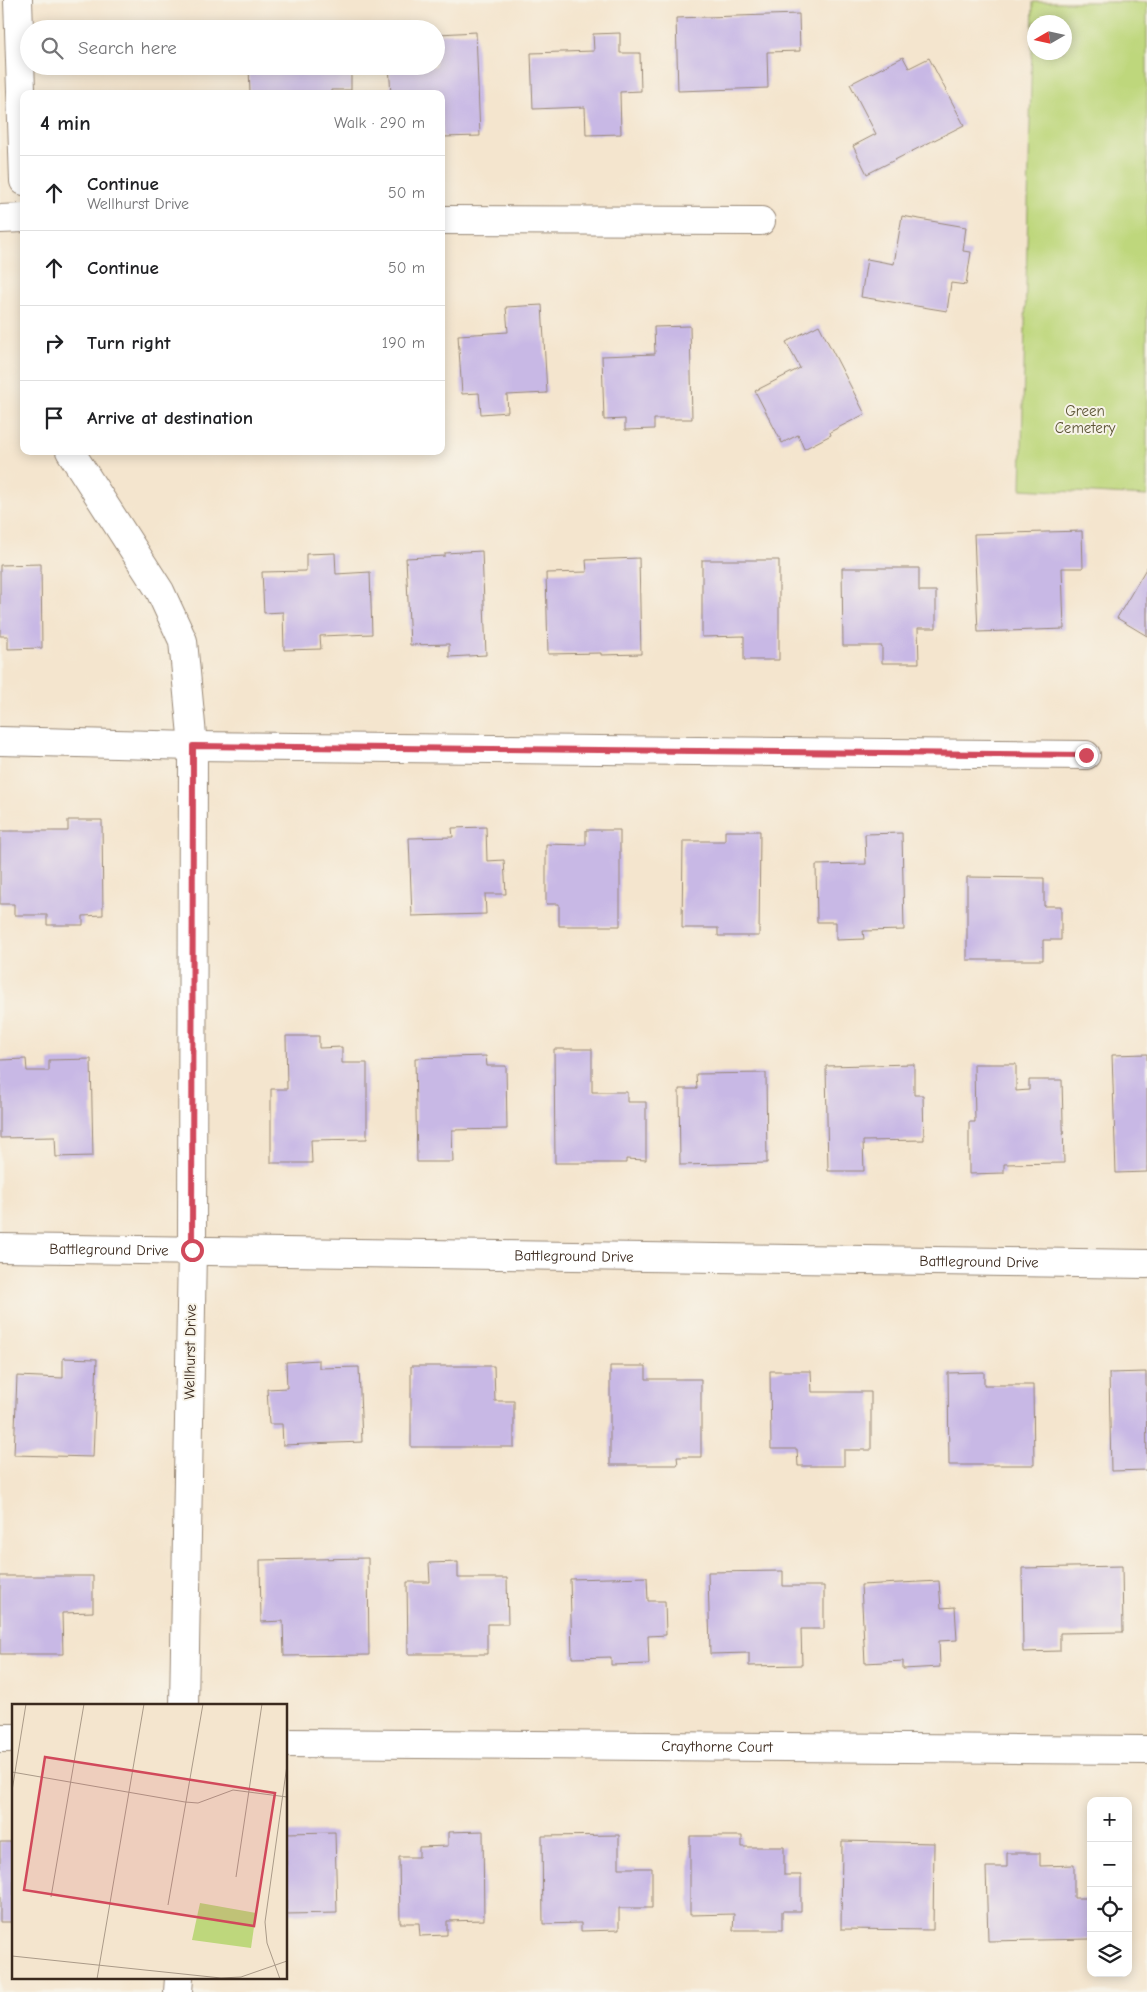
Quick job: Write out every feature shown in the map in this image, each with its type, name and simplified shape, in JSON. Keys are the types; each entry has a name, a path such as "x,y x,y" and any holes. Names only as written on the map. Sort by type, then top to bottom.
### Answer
{"street":[{"path":"18,0 20,60"},
{"path":"20,75 21,90"},
{"path":"0,219 20,218"},
{"path":"445,220 761,221"},
{"name":"Wellhurst Drive","path":"73,455 160,591 183,641 193,746 192,1250 184,1704"},
{"path":"0,741 193,746 1086,755"},
{"name":"Battleground Drive","path":"0,1248 1147,1264"},
{"name":"Craythorne Court","path":"288,1743 1147,1750"}],"green space":[{"name":"Green Cemetery","path":"1033,2 1147,2 1147,496 1021,489 1032,60 1072,60 1072,15 1033,15"}],"building":[{"path":"799,14 800,51 767,52 768,88 678,91 676,18"},
{"path":"476,32 480,136 445,137 445,90 391,90 390,75 445,75 445,34"},
{"path":"620,33 620,53 640,53 641,91 620,92 621,134 586,135 585,107 533,109 531,53 594,51 593,34"},
{"path":"903,57 909,68 929,58 964,125 867,174 853,146 876,134 850,84"},
{"path":"249,75 351,75 351,90 250,90"},
{"path":"902,216 966,227 963,251 971,252 966,285 951,283 947,311 861,297 867,259 894,264"},
{"path":"542,305 547,393 507,395 508,412 481,414 479,393 462,394 458,335 508,332 506,307"},
{"path":"819,325 865,414 830,432 831,435 804,449 798,435 782,443 755,391 800,368 786,342"},
{"path":"690,326 692,419 654,419 654,429 625,430 625,419 604,420 602,356 655,354 654,327"},
{"path":"1082,531 1083,568 1062,568 1064,629 978,632 974,534"},
{"path":"482,551 486,655 449,657 449,644 410,645 406,558 445,556 445,553"},
{"path":"335,553 336,574 370,572 372,634 320,636 321,649 284,650 283,612 264,613 262,572 306,571 306,554"},
{"path":"639,558 641,654 548,654 546,573 587,572 586,560"},
{"path":"702,560 779,560 779,660 744,660 744,636 702,637"},
{"path":"41,564 42,648 8,649 8,636 0,636 0,565"},
{"path":"1147,567 1147,636 1117,618"},
{"path":"842,568 919,568 919,591 936,591 936,628 918,628 919,663 882,663 882,646 843,646"},
{"path":"68,820 102,820 103,915 83,916 83,925 47,925 47,915 14,915 14,904 0,904 0,831 68,831"},
{"path":"486,827 487,861 504,860 506,894 485,894 486,914 412,916 409,838 453,837 452,828"},
{"path":"586,830 620,830 620,926 559,926 559,904 546,904 546,844 586,845"},
{"path":"725,831 760,831 759,936 718,936 718,928 682,928 683,841 725,841"},
{"path":"902,833 904,930 863,931 864,939 836,940 836,922 817,922 816,865 866,864 865,834"},
{"path":"967,877 1044,878 1044,906 1061,906 1061,940 1043,940 1043,960 967,960"},
{"path":"286,1036 319,1036 319,1048 342,1047 342,1063 367,1063 367,1139 311,1140 312,1163 271,1163 271,1089 287,1089"},
{"path":"554,1049 592,1049 592,1092 627,1092 627,1102 646,1102 646,1160 626,1159 626,1163 555,1163"},
{"path":"1147,1054 1147,1172 1116,1173 1112,1055"},
{"path":"486,1056 487,1066 506,1066 507,1129 452,1130 453,1162 417,1162 415,1058"},
{"path":"26,1059 27,1071 49,1071 49,1060 91,1059 93,1156 56,1157 55,1137 0,1138 0,1060"},
{"path":"914,1064 914,1095 923,1095 924,1140 863,1141 864,1171 828,1171 826,1066"},
{"path":"974,1064 1016,1064 1016,1091 1029,1090 1029,1080 1062,1080 1064,1163 1004,1164 1004,1173 969,1174 969,1122 975,1122"},
{"path":"766,1073 767,1163 680,1165 679,1089 697,1089 696,1074"},
{"path":"63,1358 97,1359 93,1457 14,1455 17,1376 63,1378"},
{"path":"319,1360 319,1368 359,1367 362,1442 283,1445 282,1424 269,1424 267,1389 287,1388 286,1362"},
{"path":"411,1366 494,1366 495,1401 514,1401 514,1447 411,1447"},
{"path":"610,1366 646,1366 646,1379 701,1379 701,1457 677,1457 678,1465 610,1465"},
{"path":"770,1371 811,1371 812,1392 871,1392 871,1450 844,1450 844,1466 798,1466 797,1449 771,1449"},
{"path":"984,1372 984,1385 1033,1385 1034,1465 949,1465 948,1373"},
{"path":"1146,1372 1147,1470 1111,1471 1109,1373"},
{"path":"368,1558 369,1655 284,1656 283,1621 261,1622 260,1560"},
{"path":"458,1562 458,1578 507,1578 508,1624 487,1624 487,1654 408,1654 407,1582 430,1582 429,1563"},
{"path":"1122,1566 1123,1632 1060,1633 1060,1651 1023,1652 1022,1568"},
{"path":"783,1571 783,1586 824,1586 824,1629 801,1629 802,1665 749,1666 749,1653 710,1654 708,1572"},
{"path":"0,1576 93,1576 93,1612 62,1613 63,1654 0,1654"},
{"path":"647,1577 648,1601 665,1601 666,1635 648,1636 649,1664 611,1665 611,1657 572,1658 570,1579"},
{"path":"939,1581 941,1608 955,1607 957,1640 939,1641 940,1667 903,1669 903,1661 865,1663 861,1585"},
{"path":"483,1831 484,1920 447,1921 447,1935 420,1936 419,1923 400,1923 399,1857 419,1857 419,1847 448,1846 448,1832"},
{"path":"335,1832 337,1913 288,1914 288,1833"},
{"path":"619,1835 619,1868 652,1868 652,1908 619,1908 619,1930 581,1931 581,1923 543,1924 542,1836"},
{"path":"690,1836 742,1836 742,1847 784,1847 784,1875 801,1875 801,1911 782,1911 782,1930 733,1930 734,1914 690,1915"},
{"path":"842,1841 934,1843 933,1930 841,1929"},
{"path":"0,1842 12,1842 12,1922 0,1922"},
{"path":"1007,1853 1040,1853 1040,1866 1074,1865 1074,1898 1087,1898 1087,1939 988,1941 986,1867 1007,1867"}],"route":[{"path":"192,1250 193,746 1086,755"}]}
